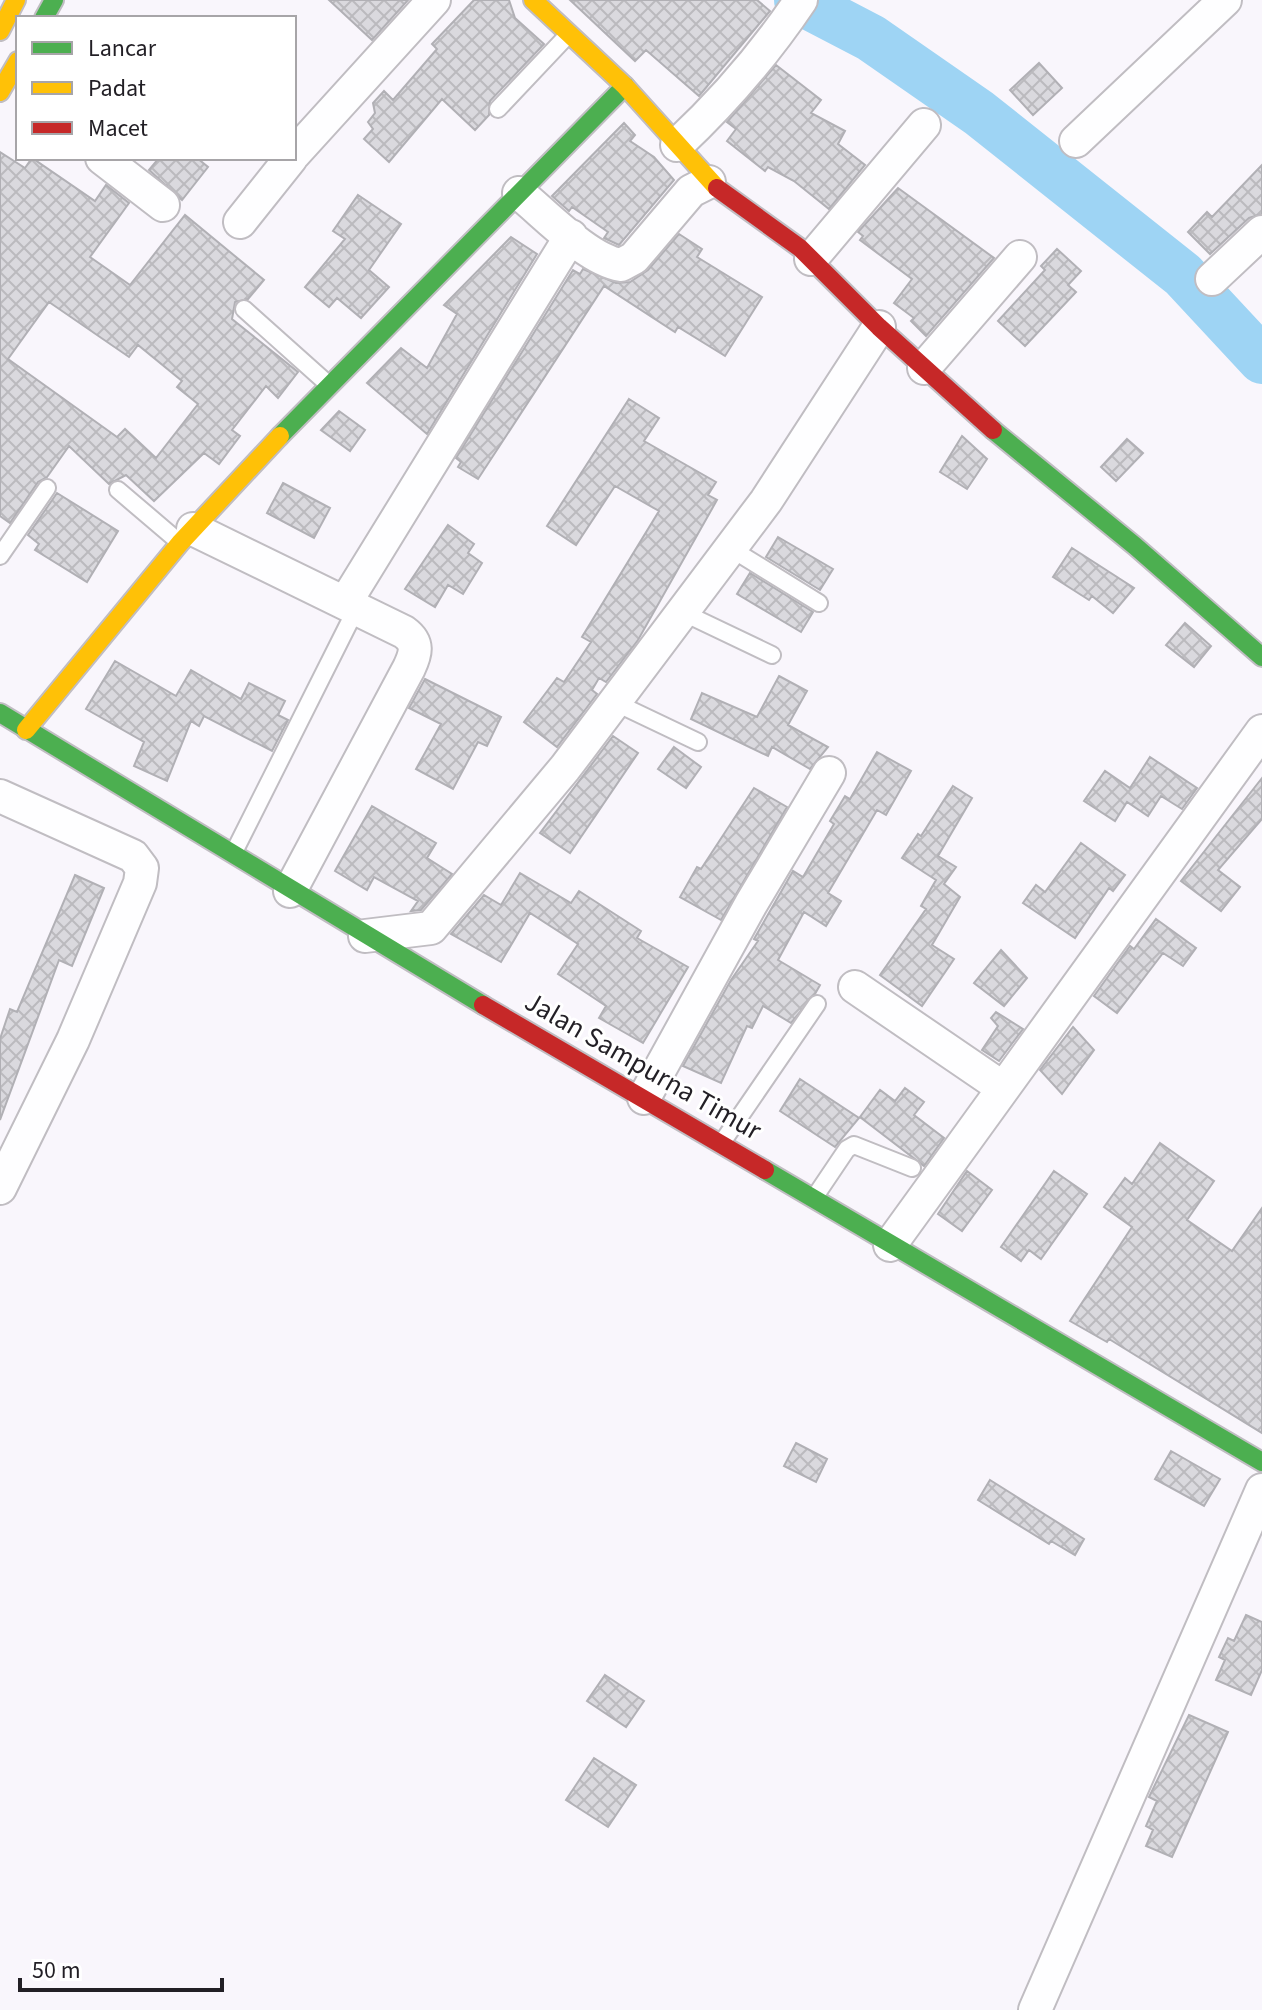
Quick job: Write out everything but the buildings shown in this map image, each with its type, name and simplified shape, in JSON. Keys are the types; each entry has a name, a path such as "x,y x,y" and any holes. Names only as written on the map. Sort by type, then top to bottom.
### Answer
{"street":[{"path":"0,31 16,0"},
{"path":"296,152 434,0"},
{"path":"533,0 625,86 709,182 811,259 879,327 1020,455 1135,546 1262,657"},
{"path":"677,145 699,124 783,26 801,0"},
{"path":"1076,141 1225,0"},
{"path":"26,730 186,536 625,86"},
{"path":"811,259 924,125"},
{"path":"105,160 163,205"},
{"path":"240,222 289,160"},
{"path":"519,193 604,260 621,265 634,258 691,191 709,182"},
{"path":"1212,279 1262,232"},
{"path":"347,613 571,236"},
{"path":"924,368 1020,257"},
{"path":"365,936 431,928 565,768 766,501 879,327"},
{"path":"186,536 347,613 404,632 413,639 416,647 409,668 290,891"},
{"name":"Jalan Sampurna Timur","path":"0,713 365,936 1262,1462"},
{"path":"890,1245 1262,731"},
{"path":"644,1098 751,904 829,773"},
{"path":"0,796 133,856 142,868 140,883 73,1040 0,1188"},
{"path":"855,987 1003,1088"},
{"path":"1035,2010 1262,1490"}],"lane":[{"path":"498,109 568,35"},
{"path":"244,309 330,386"},
{"path":"0,556 47,488"},
{"path":"118,490 186,536"},
{"path":"730,548 819,603"},
{"path":"682,612 772,655"},
{"path":"232,856 347,613"},
{"path":"614,702 698,742"},
{"path":"721,1144 817,1004"},
{"path":"813,1199 847,1149 854,1145 912,1168"}],"waterway":[{"path":"798,0 871,38 979,113 1183,275 1262,360"}],"traffic: fast":[{"path":"45,16 54,0"},
{"path":"280,436 625,86"},
{"path":"993,430 1135,546 1262,657"},
{"path":"0,713 483,1005"},
{"path":"765,1170 1262,1462"}],"traffic: slow":[{"path":"0,31 16,0"},
{"path":"533,0 625,86 717,188"},
{"path":"0,92 16,64"},
{"path":"26,730 180,543 280,436"}],"traffic: jam":[{"path":"717,188 800,248 879,327 993,430"},
{"path":"483,1005 765,1170"}]}
